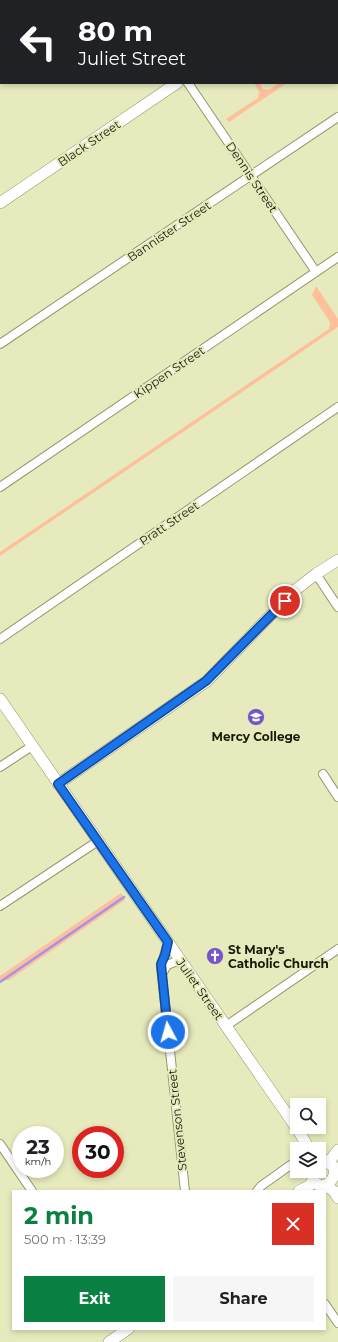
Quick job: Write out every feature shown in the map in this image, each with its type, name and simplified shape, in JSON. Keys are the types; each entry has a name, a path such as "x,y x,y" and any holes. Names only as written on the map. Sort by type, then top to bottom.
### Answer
{"street":[{"name":"Black Street","path":"0,203 176,84"},
{"name":"Dennis Street","path":"189,84 316,272"},
{"name":"Bannister Street","path":"0,344 338,117"},
{"name":"Kippen Street","path":"0,487 338,257"},
{"name":"Pratt Street","path":"0,639 338,407"},
{"path":"58,784 206,681 294,591 316,574 338,560"},
{"path":"316,574 338,607"},
{"name":"Juliet Street","path":"0,699 290,1119"},
{"path":"0,768 32,746"},
{"path":"323,774 338,797"},
{"path":"0,906 98,841"},
{"name":"Stevenson Street","path":"168,942 161,964 185,1190"},
{"path":"226,1026 338,949"},
{"path":"162,977 166,967 180,960"},
{"path":"0,1144 31,1190"},
{"path":"326,1160 332,1158 338,1150"},
{"path":"322,1187 332,1183 337,1174 334,1167 326,1164"},
{"path":"258,1190 261,1186 290,1165"},
{"path":"301,1190 309,1186 311,1178"},
{"path":"314,1178 317,1183 334,1192 338,1198"},
{"path":"326,1305 338,1323"},
{"path":"109,1342 126,1330"}],"shaded area":[{"path":"255,84 260,84 263,89 269,90 278,84 286,84 229,122 226,119 258,98 259,91"},
{"path":"316,286 338,319 338,327 0,556 0,552 329,329 330,322 312,295"},
{"path":"121,893 125,900 9,980 0,981 0,976"}],"waterway":[{"path":"0,982 124,897"}],"place":[{"name":"Mercy College","path":"256,717"},
{"name":"St Mary's Catholic Church","path":"215,956"}],"route":[{"path":"168,1032 161,964 168,942 58,784 206,681 285,601"}]}
